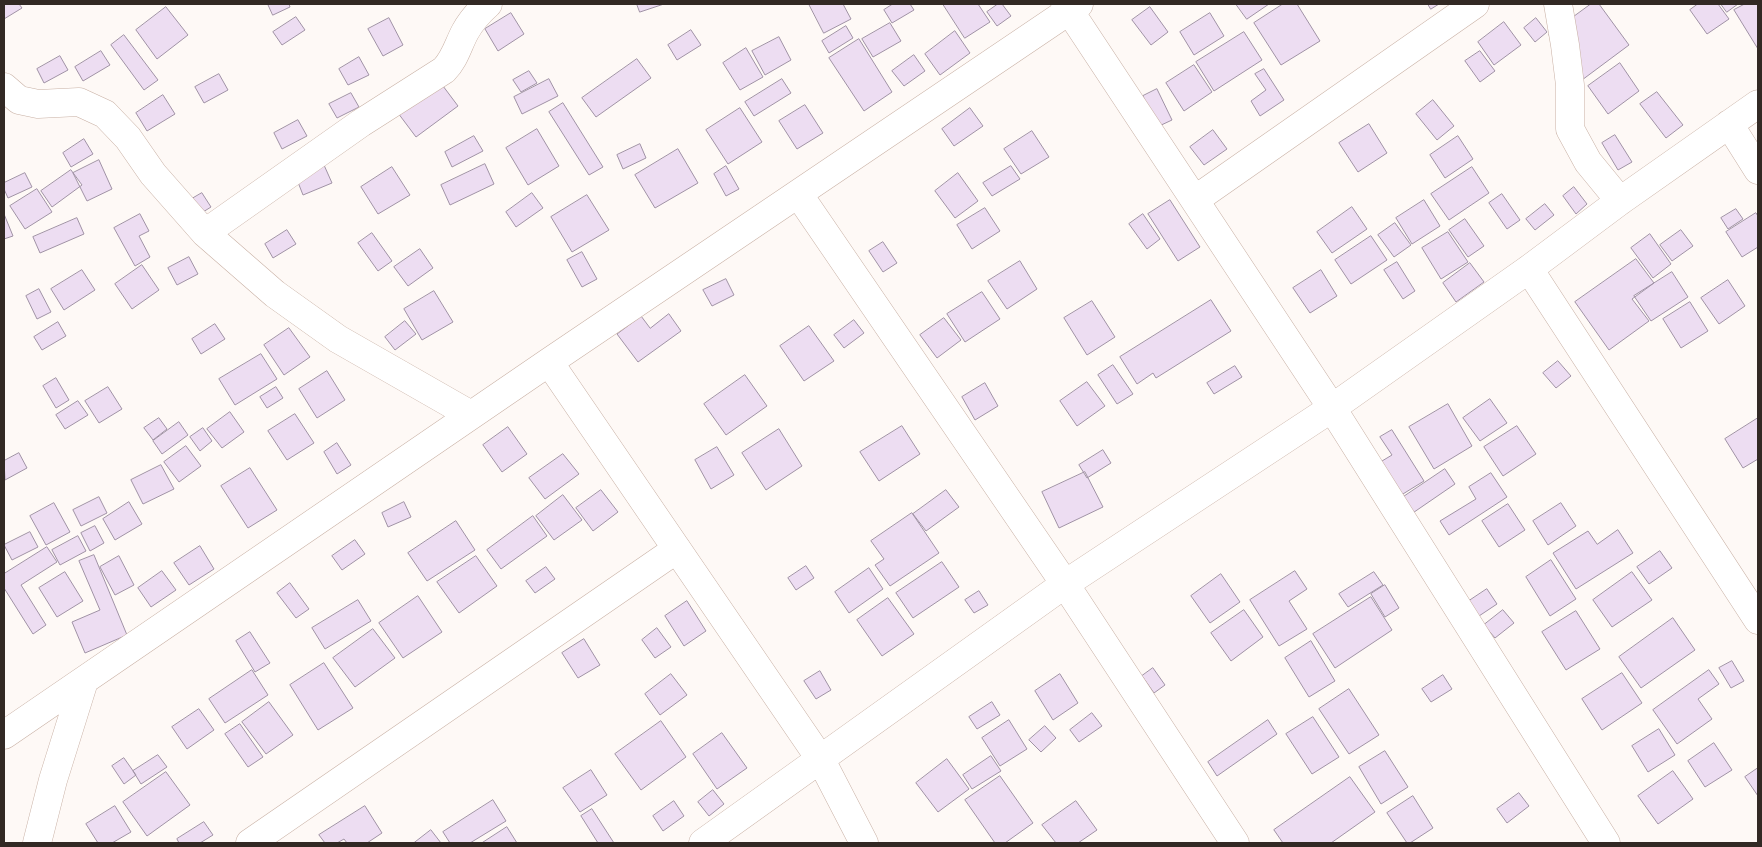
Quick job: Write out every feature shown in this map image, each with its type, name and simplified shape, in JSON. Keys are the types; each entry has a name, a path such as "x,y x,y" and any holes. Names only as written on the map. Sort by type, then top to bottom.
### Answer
{"street":[{"path":"205,233 361,124 444,70 454,57 465,31 477,14 488,4"},
{"path":"1196,199 1475,4"},
{"path":"1558,4 1566,45 1570,85 1570,129 1588,162 1620,201"},
{"path":"4,735 549,362 799,194 1071,6 1332,408 1606,843"},
{"path":"4,88 19,100 38,104 79,102 105,114 128,138 153,174 205,233 275,294 338,339 472,415"},
{"path":"703,843 1065,584 1332,408 1530,269 1620,201 1758,104"},
{"path":"1729,124 1758,170"},
{"path":"799,194 1065,584 1235,843"},
{"path":"1530,269 1758,620"},
{"path":"549,362 821,760 864,843"},
{"path":"250,843 677,549"},
{"path":"37,843 84,680"}],"building":[{"path":"4,4 19,4 22,8 4,19"},
{"path":"268,4 289,4 290,7 273,15"},
{"path":"637,4 664,4 640,12"},
{"path":"809,4 843,4 851,19 824,33"},
{"path":"893,4 910,4 914,10 892,23 884,10"},
{"path":"943,4 978,4 990,22 965,38"},
{"path":"998,4 1002,4 1011,16 997,26 987,12"},
{"path":"1236,4 1269,4 1247,19"},
{"path":"1283,4 1297,4 1320,41 1281,65 1254,23"},
{"path":"1428,4 1439,4 1431,9"},
{"path":"1591,4 1599,4 1629,45 1582,80 1549,35"},
{"path":"1698,4 1718,4 1729,19 1707,34 1690,10"},
{"path":"1721,4 1738,4 1727,12"},
{"path":"1745,4 1758,4 1758,49 1734,10"},
{"path":"166,7 188,35 157,59 136,30"},
{"path":"1150,7 1168,32 1151,45 1132,20"},
{"path":"511,13 524,34 498,51 485,29"},
{"path":"1210,13 1224,36 1194,55 1180,32"},
{"path":"296,17 305,30 282,45 273,32"},
{"path":"389,18 403,45 383,56 368,29"},
{"path":"1536,18 1547,32 1535,42 1524,28"},
{"path":"1504,22 1521,45 1494,65 1478,42"},
{"path":"890,23 901,41 873,57 862,39"},
{"path":"846,26 853,38 829,53 822,41"},
{"path":"691,30 701,45 677,60 668,45"},
{"path":"955,31 970,53 940,75 925,54"},
{"path":"1244,32 1262,60 1214,91 1196,62"},
{"path":"124,35 158,80 144,90 111,45"},
{"path":"779,37 791,60 765,75 752,51"},
{"path":"859,39 892,92 864,111 829,58"},
{"path":"746,48 763,77 740,90 723,63"},
{"path":"101,51 110,65 83,81 75,67"},
{"path":"1480,51 1495,71 1480,82 1465,61"},
{"path":"914,55 925,71 904,86 892,71"},
{"path":"60,56 68,70 44,83 37,69"},
{"path":"359,57 369,75 348,85 339,69"},
{"path":"637,59 651,78 596,117 582,98"},
{"path":"1620,63 1639,91 1608,114 1588,86"},
{"path":"1194,65 1212,92 1184,111 1166,83"},
{"path":"1264,69 1284,100 1260,116 1251,101 1266,90 1255,74"},
{"path":"529,71 537,83 521,92 513,80"},
{"path":"219,74 228,90 204,103 195,87"},
{"path":"437,78 458,106 416,137 395,109"},
{"path":"549,79 558,96 522,114 514,97"},
{"path":"782,79 791,93 754,116 745,102"},
{"path":"1157,89 1172,120 1157,127 1143,96"},
{"path":"1657,92 1683,125 1666,138 1640,104"},
{"path":"351,93 359,107 337,118 329,104"},
{"path":"163,95 175,114 147,131 136,113"},
{"path":"1433,100 1454,126 1437,140 1416,114"},
{"path":"563,103 603,167 589,175 549,112"},
{"path":"805,105 823,133 797,149 779,121"},
{"path":"740,108 762,142 728,164 706,130"},
{"path":"970,108 983,126 954,146 942,129"},
{"path":"298,120 307,136 282,149 274,133"},
{"path":"1369,124 1387,153 1358,172 1339,143"},
{"path":"537,129 559,166 528,185 506,148"},
{"path":"1213,130 1227,149 1204,165 1190,147"},
{"path":"1032,131 1049,157 1021,174 1004,149"},
{"path":"1615,135 1632,162 1618,170 1602,143"},
{"path":"474,136 483,151 452,167 445,152"},
{"path":"1458,136 1473,159 1445,178 1430,155"},
{"path":"84,139 93,154 71,167 63,153"},
{"path":"640,144 646,158 623,169 617,155"},
{"path":"678,149 698,183 655,208 635,175"},
{"path":"320,156 332,183 303,195 292,167"},
{"path":"99,160 112,189 87,201 73,173"},
{"path":"485,164 494,184 450,205 441,185"},
{"path":"726,166 739,189 726,196 714,174"},
{"path":"1011,166 1020,179 992,196 983,183"},
{"path":"392,167 410,195 378,214 361,187"},
{"path":"1472,167 1489,193 1449,220 1431,194"},
{"path":"71,170 82,185 52,207 41,191"},
{"path":"25,173 32,187 8,198 4,189 4,183"},
{"path":"958,173 978,201 955,218 935,191"},
{"path":"1574,187 1587,204 1576,214 1563,196"},
{"path":"37,189 52,212 25,229 10,206"},
{"path":"202,193 211,207 187,222 178,207"},
{"path":"532,193 543,208 516,227 506,212"},
{"path":"1502,194 1520,220 1507,229 1489,203"},
{"path":"587,195 609,230 572,252 551,217"},
{"path":"1170,200 1200,247 1178,261 1148,214"},
{"path":"1424,200 1440,226 1412,244 1396,218"},
{"path":"1545,204 1554,215 1535,230 1526,219"},
{"path":"1352,207 1367,229 1332,253 1317,232"},
{"path":"985,208 1000,231 972,249 957,225"},
{"path":"1736,209 1743,219 1728,229 1721,218"},
{"path":"1756,213 1758,216 1758,247 1742,257 1726,232"},
{"path":"4,214 13,236 4,239"},
{"path":"140,214 149,231 139,236 150,257 135,266 114,228"},
{"path":"1143,214 1160,239 1147,249 1129,224"},
{"path":"77,218 84,234 40,253 33,237"},
{"path":"1465,219 1484,246 1468,257 1449,230"},
{"path":"1395,223 1411,245 1394,257 1378,235"},
{"path":"287,230 296,244 273,258 265,244"},
{"path":"1681,230 1693,246 1672,261 1660,245"},
{"path":"1448,232 1468,262 1441,279 1422,248"},
{"path":"372,233 392,261 378,271 358,243"},
{"path":"1650,234 1671,264 1653,278 1631,248"},
{"path":"1371,236 1387,260 1351,284 1335,260"},
{"path":"883,242 897,263 883,272 869,251"},
{"path":"420,249 433,268 408,286 394,267"},
{"path":"582,252 597,279 582,287 567,260"},
{"path":"189,257 198,274 177,285 168,268"},
{"path":"1636,259 1654,283 1632,299 1649,321 1609,350 1575,302"},
{"path":"1020,261 1037,289 1007,309 988,281"},
{"path":"1397,262 1415,291 1403,299 1384,270"},
{"path":"1470,263 1484,282 1456,302 1443,283"},
{"path":"142,265 159,290 132,309 115,284"},
{"path":"82,270 95,290 64,310 51,289"},
{"path":"1321,270 1337,296 1310,313 1293,288"},
{"path":"1672,272 1688,297 1651,321 1634,296"},
{"path":"726,279 734,295 712,306 703,290"},
{"path":"1728,280 1745,306 1719,324 1701,298"},
{"path":"39,289 51,312 37,319 26,296"},
{"path":"434,291 453,322 422,340 404,309"},
{"path":"982,292 1000,319 965,342 947,314"},
{"path":"1211,300 1231,331 1156,378 1153,373 1137,384 1120,357"},
{"path":"1092,301 1115,337 1087,355 1064,318"},
{"path":"1690,302 1708,331 1681,348 1663,319"},
{"path":"669,314 681,331 638,362 617,334 641,316 650,328"},
{"path":"944,318 961,340 937,358 920,335"},
{"path":"854,320 864,333 844,348 834,335"},
{"path":"405,321 416,334 395,350 385,337"},
{"path":"58,322 66,336 42,350 34,337"},
{"path":"215,324 225,339 201,354 192,339"},
{"path":"809,326 834,361 804,381 780,346"},
{"path":"289,328 310,357 284,375 264,345"},
{"path":"261,354 277,379 235,405 219,379"},
{"path":"1558,361 1571,376 1556,388 1543,373"},
{"path":"1113,365 1133,394 1117,404 1098,375"},
{"path":"1235,366 1242,377 1214,394 1207,383"},
{"path":"327,371 345,400 317,418 299,389"},
{"path":"745,375 767,406 726,435 704,404"},
{"path":"56,378 69,400 56,408 43,386"},
{"path":"1087,382 1105,406 1077,426 1060,401"},
{"path":"985,383 998,406 975,420 962,397"},
{"path":"108,387 122,409 99,423 85,401"},
{"path":"276,387 283,398 267,408 260,397"},
{"path":"1490,399 1507,423 1480,441 1463,418"},
{"path":"78,401 88,415 65,429 56,415"},
{"path":"1448,404 1472,446 1434,469 1409,427"},
{"path":"230,412 244,432 222,448 207,429"},
{"path":"295,414 314,443 287,460 268,431"},
{"path":"159,418 167,429 153,440 144,428"},
{"path":"1758,418 1758,459 1743,468 1725,439"},
{"path":"179,422 188,435 162,454 153,441"},
{"path":"902,426 920,454 879,481 860,452"},
{"path":"1517,426 1536,454 1503,476 1484,447"},
{"path":"508,427 527,454 502,472 483,445"},
{"path":"203,428 212,441 200,451 190,437"},
{"path":"779,429 802,466 766,490 742,453"},
{"path":"1392,430 1424,481 1398,497 1377,464 1392,455 1380,437"},
{"path":"337,443 351,465 337,474 324,452"},
{"path":"186,446 201,466 179,482 164,462"},
{"path":"717,447 734,475 711,489 695,460"},
{"path":"1103,450 1111,463 1087,478 1079,465"},
{"path":"19,453 27,468 5,480 4,461"},
{"path":"563,454 579,474 545,499 529,478"},
{"path":"161,465 174,489 143,504 131,480"},
{"path":"250,468 277,510 248,528 221,486"},
{"path":"1445,469 1455,484 1404,519 1393,504"},
{"path":"1085,472 1103,507 1059,528 1042,492"},
{"path":"1491,473 1507,497 1449,535 1440,521 1476,499 1469,487"},
{"path":"601,490 618,512 593,531 576,508"},
{"path":"946,490 959,507 926,531 913,514"},
{"path":"563,495 582,520 554,540 536,516"},
{"path":"99,497 107,513 81,526 73,510"},
{"path":"129,502 142,524 115,540 103,519"},
{"path":"404,502 411,517 388,527 382,513"},
{"path":"54,503 70,532 46,545 30,516"},
{"path":"1561,503 1576,526 1548,545 1533,521"},
{"path":"1508,504 1525,530 1499,547 1482,521"},
{"path":"912,513 939,553 890,586 875,565 884,559 871,541"},
{"path":"533,516 547,536 501,569 487,550"},
{"path":"456,521 475,550 427,581 408,553"},
{"path":"95,526 104,543 90,551 81,533"},
{"path":"1618,530 1633,553 1576,589 1553,553 1588,531 1597,544"},
{"path":"30,532 38,547 12,560 4,545"},
{"path":"78,536 86,551 60,565 52,550"},
{"path":"355,540 365,554 342,570 332,556"},
{"path":"200,546 214,569 189,585 174,563"},
{"path":"47,547 57,562 21,585 46,625 33,634 4,588 4,574"},
{"path":"1660,551 1672,568 1649,584 1637,567"},
{"path":"94,555 127,635 85,653 72,622 100,610 79,561"},
{"path":"119,556 134,585 115,595 100,567"},
{"path":"476,556 497,586 459,613 437,582"},
{"path":"1551,560 1576,599 1550,616 1526,577"},
{"path":"942,562 959,587 913,618 896,593"},
{"path":"806,566 814,578 796,590 788,578"},
{"path":"546,567 555,579 535,593 526,581"},
{"path":"869,568 883,589 849,613 835,592"},
{"path":"162,571 176,590 151,607 138,588"},
{"path":"1295,571 1307,589 1289,601 1307,629 1279,646 1250,600"},
{"path":"65,572 83,601 57,617 39,588"},
{"path":"1374,572 1383,585 1348,607 1339,594"},
{"path":"1632,572 1652,600 1612,627 1593,600"},
{"path":"1221,574 1240,602 1210,623 1191,596"},
{"path":"290,583 309,609 296,618 277,593"},
{"path":"1385,585 1399,608 1385,617 1371,594"},
{"path":"1487,589 1497,604 1470,622 1460,607"},
{"path":"979,591 988,605 974,613 965,600"},
{"path":"418,596 442,632 403,658 379,623"},
{"path":"1371,597 1392,630 1335,668 1313,634"},
{"path":"888,598 914,634 882,656 857,620"},
{"path":"358,600 371,621 325,649 312,628"},
{"path":"687,601 706,631 684,646 665,616"},
{"path":"1244,610 1263,637 1231,661 1211,633"},
{"path":"1503,610 1514,623 1495,638 1484,625"},
{"path":"1576,611 1600,649 1566,670 1542,632"},
{"path":"1673,618 1695,650 1641,688 1619,657"},
{"path":"657,628 671,647 655,658 642,640"},
{"path":"373,629 395,658 355,687 333,658"},
{"path":"250,632 270,663 255,672 236,641"},
{"path":"584,639 600,665 578,678 562,653"},
{"path":"1311,641 1335,681 1309,697 1285,658"},
{"path":"1732,661 1744,681 1731,688 1719,668"},
{"path":"324,663 353,708 318,730 290,685"},
{"path":"1153,668 1165,685 1154,693 1142,676"},
{"path":"252,670 268,695 225,723 209,699"},
{"path":"1709,670 1719,684 1698,699 1712,719 1677,744 1653,710"},
{"path":"820,671 831,690 816,699 804,681"},
{"path":"1622,673 1642,703 1602,730 1582,699"},
{"path":"671,674 687,695 660,715 645,694"},
{"path":"1060,674 1078,703 1053,720 1035,691"},
{"path":"1443,675 1452,689 1431,702 1422,689"},
{"path":"1349,689 1379,735 1349,754 1319,709"},
{"path":"269,702 293,735 266,754 242,722"},
{"path":"992,702 1000,715 977,729 969,717"},
{"path":"199,709 214,730 187,749 172,727"},
{"path":"1092,713 1102,726 1079,742 1070,730"},
{"path":"1313,717 1339,757 1312,774 1286,734"},
{"path":"1009,720 1027,749 1000,766 982,738"},
{"path":"1268,720 1277,734 1217,776 1208,762"},
{"path":"661,721 686,757 641,790 615,754"},
{"path":"240,724 263,757 248,767 225,734"},
{"path":"1045,726 1056,738 1041,752 1029,740"},
{"path":"1659,729 1675,755 1648,772 1632,746"},
{"path":"722,733 747,768 717,789 693,754"},
{"path":"1714,743 1732,770 1705,787 1688,761"},
{"path":"1385,751 1408,787 1381,804 1359,767"},
{"path":"158,755 167,767 141,784 133,771"},
{"path":"991,756 1001,771 972,789 963,775"},
{"path":"124,758 136,775 124,784 112,766"},
{"path":"947,759 969,789 938,812 916,783"},
{"path":"1758,768 1758,796 1745,777"},
{"path":"591,770 607,795 580,812 563,788"},
{"path":"1673,771 1693,799 1658,824 1638,796"},
{"path":"166,772 190,805 147,836 123,802"},
{"path":"1000,776 1033,823 1005,843 995,843 965,800"},
{"path":"1350,777 1375,812 1331,843 1283,843 1274,830"},
{"path":"713,790 724,804 709,816 698,802"},
{"path":"1519,793 1529,806 1507,823 1497,809"},
{"path":"1413,796 1433,828 1407,843 1387,813"},
{"path":"493,800 506,821 470,843 450,843 443,832"},
{"path":"674,801 684,816 663,831 653,816"},
{"path":"1076,801 1097,830 1078,843 1056,843 1042,825"},
{"path":"115,806 131,832 112,843 98,843 86,824"},
{"path":"365,806 382,833 367,843 347,843 344,839 337,843 325,843 319,835"},
{"path":"592,809 614,843 598,843 581,816"},
{"path":"204,822 213,835 200,843 179,843 177,839"},
{"path":"507,827 517,843 482,843"},
{"path":"431,830 441,843 414,843"}]}
